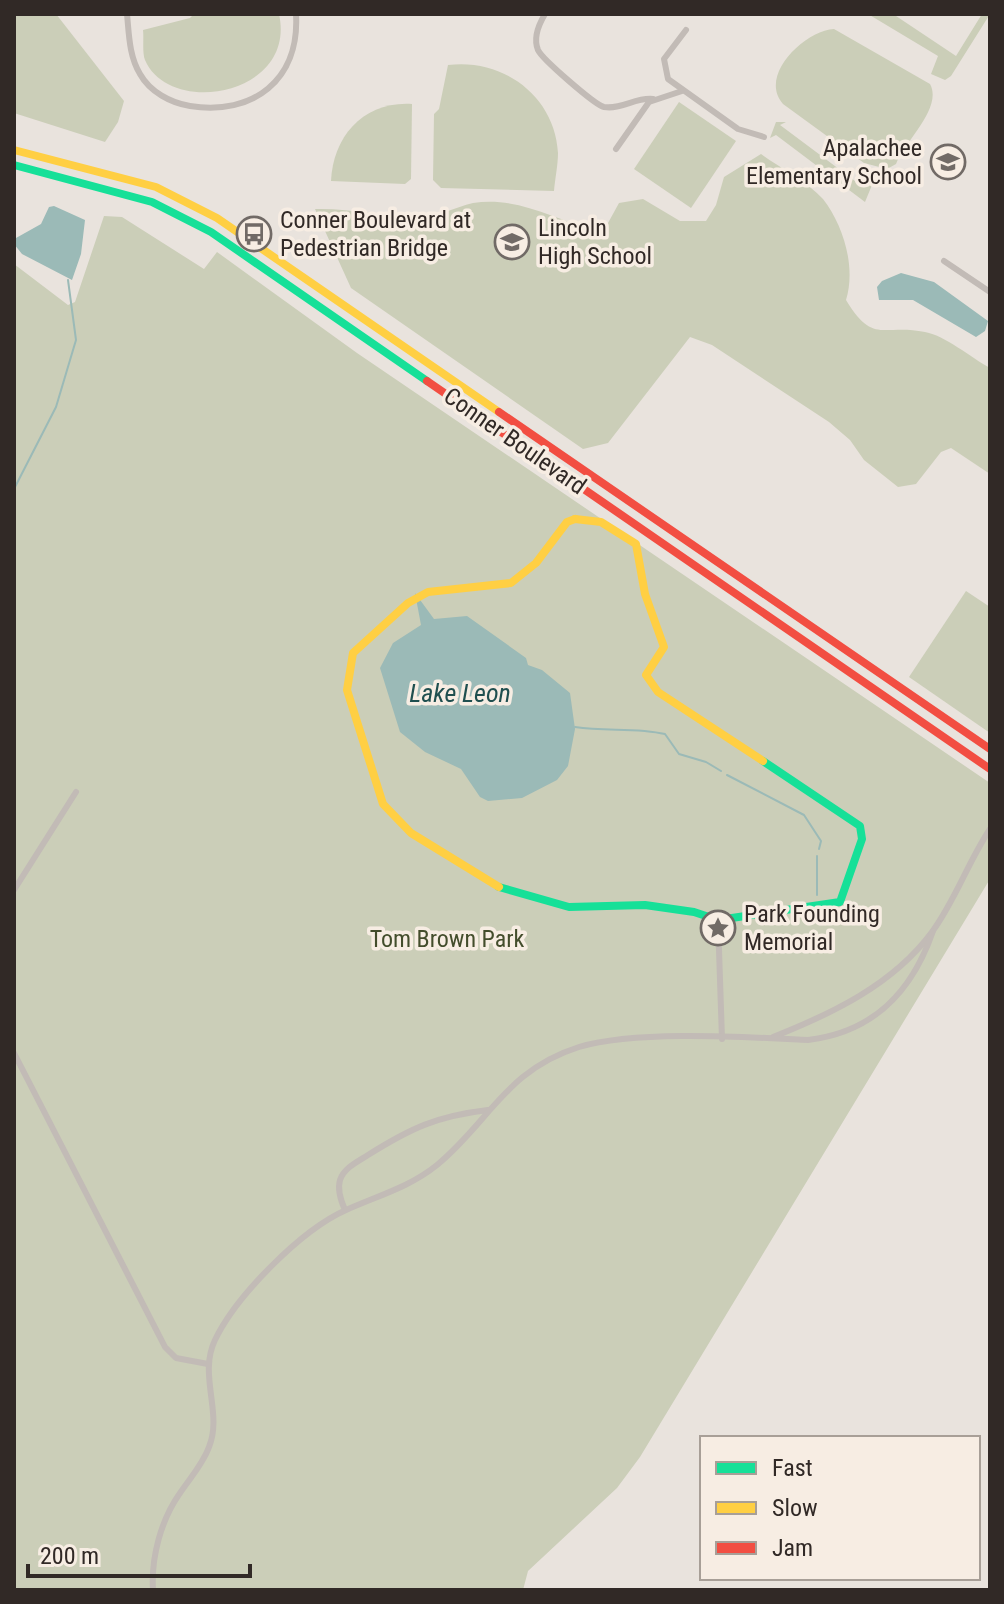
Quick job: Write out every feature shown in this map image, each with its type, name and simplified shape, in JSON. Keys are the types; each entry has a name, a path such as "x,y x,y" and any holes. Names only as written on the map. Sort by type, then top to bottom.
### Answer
{"main road":[{"name":"Conner Boulevard","path":"14,150 156,187 191,203 243,235 990,749"},
{"name":"Conner Boulevard","path":"14,165 152,202 235,248 990,769"},
{"path":"235,248 243,235"},
{"path":"575,519 601,522 636,544 645,594 664,647 646,675 658,692 853,821 862,831 840,902 718,920 694,912 645,905 569,907 504,890 411,833 390,814 376,787 358,731 347,677 353,653 419,596 511,583 529,572 567,522 575,519"},
{"path":"734,592 742,580"}],"street":[{"path":"127,14 132,55 148,85 172,101 217,110 248,102 277,80 295,46 296,14"},
{"path":"545,14 537,34 540,53 590,99 610,107 638,99 677,95 682,91"},
{"path":"686,30 663,64 668,79 746,134 764,137"},
{"path":"616,149 653,99"},
{"path":"944,261 990,292"},
{"path":"14,890 76,792"},
{"path":"153,1590 155,1553 165,1520 210,1446 213,1426 208,1364 220,1332 261,1279 308,1232 345,1210 419,1179 450,1153 517,1079 577,1048 624,1039 808,1040 834,1037 858,1028 904,990 920,966 933,931 990,829"},
{"path":"718,920 722,1039"},
{"path":"769,1038 810,1024 862,994 907,961 933,931"},
{"path":"14,1053 165,1347 176,1358 208,1364"},
{"path":"345,1210 339,1188 341,1177 349,1167 413,1127 451,1114 490,1110"}],"green space":[{"path":"14,14 56,14 124,101 118,122 105,142 14,113"},
{"path":"194,14 279,14 279,42 269,64 251,79 228,89 203,92 179,89 159,78 145,60 143,30 190,18"},
{"path":"868,14 893,14 956,56 982,14 990,14 951,76 945,80 931,74 938,56"},
{"path":"834,29 930,84 933,93 927,114 896,164 887,169 864,163 783,104 777,93 776,81 788,57 810,38"},
{"path":"468,64 488,68 522,85 536,98 555,133 558,153 554,191 441,188 433,180 434,114 439,109 448,65"},
{"path":"679,102 736,141 691,208 634,169"},
{"path":"412,104 411,179 405,184 331,181 338,150 354,124 379,108"},
{"path":"776,122 786,122 780,125 859,184 867,181 872,185 865,202 776,135 770,138"},
{"path":"761,154 810,187 830,210 842,234 849,261 846,300 864,323 880,330 933,334 990,368 990,474 951,448 941,452 916,484 898,487 864,460 850,440 829,422 712,345 690,337 608,443 583,449 351,288 315,209 420,217 473,203 504,203 534,209 592,230 608,223 619,203 643,199 680,221 706,221 716,205 724,177"},
{"name":"Tom Brown Park","path":"104,216 122,217 204,269 217,252 357,353 990,783 990,879 640,1457 617,1488 528,1571 523,1590 14,1590 14,264 68,305 75,302"},
{"path":"966,591 990,607 990,733 909,677"}],"water":[{"path":"54,206 85,220 81,254 72,280 22,254 14,244 16,238 41,224 49,207"},
{"path":"901,273 934,282 988,321 985,331 976,337 913,300 879,300 877,287 882,281"},
{"name":"Lake Leon","path":"415,593 434,619 467,616 526,658 528,665 542,670 570,693 575,729 568,766 557,780 522,798 488,801 480,797 461,769 425,752 400,732 380,668 393,643 421,625"}],"waterway":[{"path":"14,489 56,407 76,340 68,280"},
{"path":"575,727 665,734 679,754 706,762 721,771"},
{"path":"727,775 804,815 821,841 819,849"},
{"path":"817,856 817,895"}],"traffic: fast":[{"path":"14,165 152,202 211,232 427,381"},
{"path":"499,887 569,907 645,905 694,912 718,920 840,902 862,839 860,826 763,761"}],"traffic: slow":[{"path":"14,150 156,187 217,218 499,412"},
{"path":"575,519 601,522 636,544 645,594 664,647 646,675 658,692 763,761"},
{"path":"499,887 411,833 383,804 347,690 353,653 408,603 428,592 511,583 536,563 567,522 575,519"}],"traffic: jam":[{"path":"427,381 990,769"},
{"path":"499,412 990,749"}],"place":[{"name":"Apalachee Elementary School","path":"948,162"},
{"name":"Conner Boulevard at Pedestrian Bridge","path":"254,234"},
{"name":"Lincoln High School","path":"512,242"},
{"name":"Park Founding Memorial","path":"718,928"}]}
